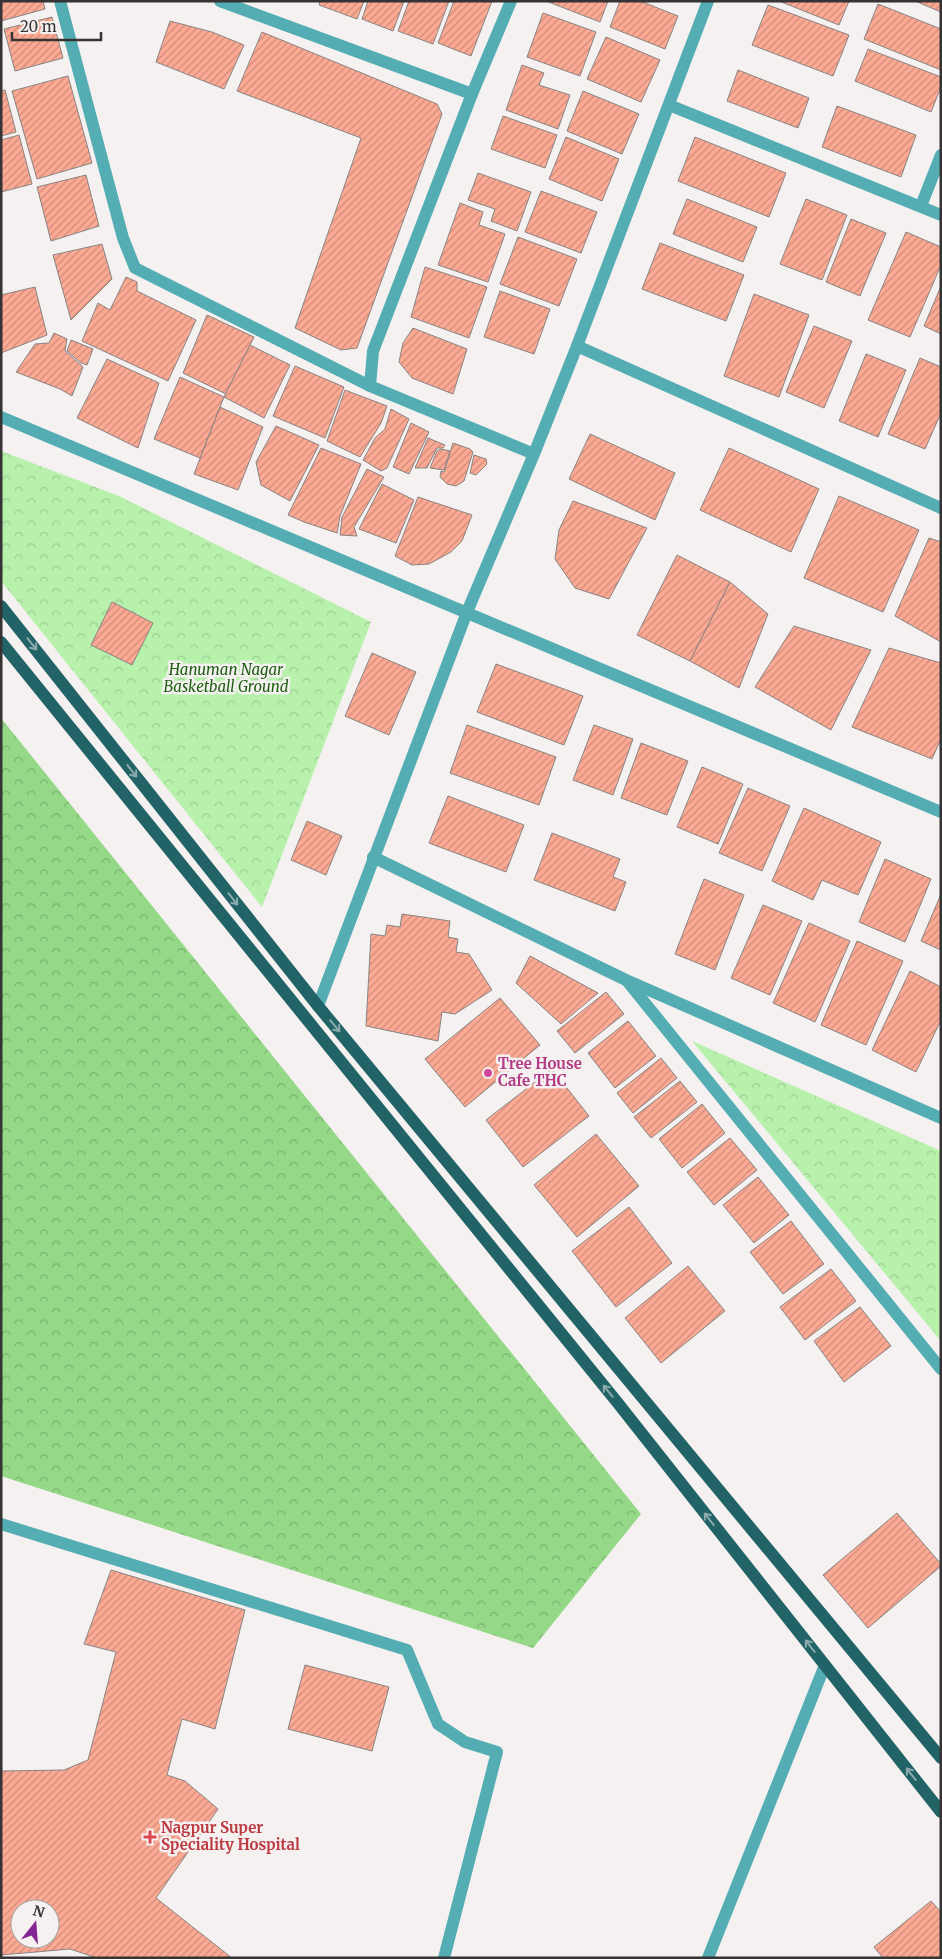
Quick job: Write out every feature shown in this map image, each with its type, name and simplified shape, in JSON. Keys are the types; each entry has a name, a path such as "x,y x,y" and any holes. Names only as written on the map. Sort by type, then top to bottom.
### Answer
{"main road":[{"path":"1,606 318,1006 941,1758"},
{"path":"1,642 445,1187 941,1812"}],"street":[{"path":"60,1 123,238 135,268 370,386 534,454"},
{"path":"220,1 472,94"},
{"path":"370,386 373,351 472,94 511,1"},
{"path":"318,1006 467,612 578,346 708,1"},
{"path":"669,105 941,215"},
{"path":"921,206 941,155"},
{"path":"578,346 941,508"},
{"path":"1,417 941,812"},
{"path":"373,857 626,980 941,1118"},
{"path":"626,980 941,1369"},
{"path":"1,1524 407,1650 438,1724 465,1742 497,1752 444,1958"},
{"path":"708,1958 825,1665"}],"green space":[{"name":"Hanuman Nagar Basketball Ground","path":"1,451 119,496 371,622 262,907 1,581"},
{"path":"1,718 641,1514 533,1648 1,1476"},
{"path":"692,1041 941,1151 941,1341"}],"building":[{"path":"1,1 43,1 45,9 1,21"},
{"path":"320,1 364,1 357,19 319,5"},
{"path":"368,1 404,1 393,31 362,19"},
{"path":"409,1 449,1 433,44 398,31"},
{"path":"454,1 492,1 471,56 438,43"},
{"path":"546,1 608,1 600,22"},
{"path":"620,1 640,1 678,16 665,49 610,27"},
{"path":"779,1 849,1 839,25"},
{"path":"915,1 941,1 941,12"},
{"path":"878,4 941,29 941,70 864,39"},
{"path":"768,5 849,35 833,76 752,45"},
{"path":"543,13 596,32 580,76 527,57"},
{"path":"52,17 63,58 15,71 4,29"},
{"path":"170,21 212,32 244,45 224,89 156,62"},
{"path":"262,32 437,104 442,114 357,348 341,350 295,328 361,138 237,91"},
{"path":"606,37 660,60 641,102 587,79"},
{"path":"868,49 941,77 941,87 931,112 855,81"},
{"path":"522,65 544,73 539,85 570,95 558,129 506,110"},
{"path":"738,70 809,98 798,128 727,101"},
{"path":"68,76 92,163 37,179 12,91"},
{"path":"5,90 16,132 1,136 1,91"},
{"path":"583,91 639,114 622,154 567,131"},
{"path":"837,106 916,135 901,177 822,147"},
{"path":"503,116 557,135 545,168 491,149"},
{"path":"19,135 32,184 1,192 1,140"},
{"path":"566,137 619,159 602,201 549,179"},
{"path":"695,137 786,173 769,217 678,181"},
{"path":"478,173 531,192 517,231 491,221 495,209 468,200"},
{"path":"86,175 99,226 51,241 37,187"},
{"path":"541,191 597,212 581,253 525,232"},
{"path":"687,199 757,227 743,262 673,234"},
{"path":"806,199 847,215 822,280 780,264"},
{"path":"460,203 483,212 479,225 505,234 488,282 438,265"},
{"path":"851,219 886,233 860,296 826,282"},
{"path":"906,232 941,247 941,265 910,337 868,320"},
{"path":"518,237 577,259 559,306 500,284"},
{"path":"660,243 744,275 726,321 642,289"},
{"path":"102,244 112,279 71,320 53,255"},
{"path":"425,267 487,287 469,338 411,317"},
{"path":"126,277 137,282 137,291 196,320 168,381 82,341 98,303 110,310"},
{"path":"941,286 941,334 924,326"},
{"path":"35,287 47,335 1,353 1,295"},
{"path":"500,291 550,309 534,354 484,337"},
{"path":"754,294 809,315 779,397 724,376"},
{"path":"207,315 254,337 226,394 183,373"},
{"path":"814,326 852,341 824,408 786,392"},
{"path":"413,328 467,349 453,394 412,378 399,362 403,343"},
{"path":"54,333 67,339 65,351 83,367 72,396 60,389 16,372 35,344 49,343"},
{"path":"71,340 93,349 87,365 81,363 67,351"},
{"path":"250,345 290,365 264,418 224,397"},
{"path":"866,354 906,370 878,437 839,421"},
{"path":"920,358 941,367 941,413 925,449 888,434"},
{"path":"107,359 159,383 138,448 77,418"},
{"path":"295,366 344,387 325,438 273,416"},
{"path":"180,377 224,397 200,458 154,439"},
{"path":"345,390 387,406 381,423 360,457 327,441"},
{"path":"220,407 263,427 238,490 194,474"},
{"path":"391,409 409,419 387,468 381,471 363,460 375,438 385,429"},
{"path":"411,423 429,432 409,474 393,467"},
{"path":"276,426 319,445 290,501 261,485 256,462"},
{"path":"590,434 675,473 655,520 569,479"},
{"path":"428,438 445,445 443,448 437,448 427,468 415,468"},
{"path":"453,443 470,449 473,452 464,481 456,486 447,484 440,477 441,471 444,472"},
{"path":"321,448 361,464 340,516 337,533 288,515"},
{"path":"729,448 819,489 791,552 700,510"},
{"path":"441,449 450,451 444,470 430,468 437,451"},
{"path":"474,455 486,459 487,464 476,475 470,473"},
{"path":"367,469 384,477 354,527 357,536 340,535 342,517"},
{"path":"382,484 414,500 396,543 359,529"},
{"path":"839,496 919,530 883,612 804,578"},
{"path":"418,497 472,515 462,541 451,552 429,564 412,565 395,556"},
{"path":"573,501 647,528 609,599 575,588 555,559 559,530"},
{"path":"929,538 941,542 941,642 895,616"},
{"path":"677,555 730,582 690,661 637,635"},
{"path":"730,582 768,614 739,688 690,661"},
{"path":"112,602 153,623 132,665 91,645"},
{"path":"794,626 871,650 831,730 755,687"},
{"path":"889,648 941,663 941,739 932,759 852,727"},
{"path":"372,653 416,672 389,735 345,716"},
{"path":"496,664 583,696 564,745 477,712"},
{"path":"467,725 556,757 539,805 450,773"},
{"path":"594,725 633,739 613,795 573,780"},
{"path":"641,743 688,761 667,815 621,798"},
{"path":"702,767 743,784 718,844 677,827"},
{"path":"748,788 790,806 762,871 719,853"},
{"path":"448,796 524,825 506,872 429,843"},
{"path":"804,808 881,842 858,895 822,880 813,900 772,881"},
{"path":"307,821 342,836 326,875 291,860"},
{"path":"552,833 620,859 613,877 626,882 615,911 534,880"},
{"path":"885,859 931,879 905,942 859,922"},
{"path":"704,879 744,895 715,970 675,954"},
{"path":"941,894 941,950 921,941"},
{"path":"763,905 802,921 770,995 731,978"},
{"path":"402,914 450,921 448,937 458,939 456,952 469,954 492,990 455,1014 442,1012 438,1041 366,1026 371,934 385,936 387,925 400,927"},
{"path":"809,923 850,941 815,1022 773,1003"},
{"path":"857,941 903,961 866,1045 821,1025"},
{"path":"530,956 598,993 561,1024 516,983"},
{"path":"910,971 941,987 941,1020 916,1072 872,1050"},
{"path":"606,992 624,1014 575,1053 557,1031"},
{"path":"500,998 540,1045 465,1107 425,1059"},
{"path":"628,1021 656,1056 615,1088 588,1053"},
{"path":"661,1058 677,1078 633,1113 617,1093"},
{"path":"552,1069 589,1116 523,1167 486,1120"},
{"path":"680,1081 697,1102 651,1138 634,1117"},
{"path":"702,1104 725,1133 682,1168 659,1139"},
{"path":"596,1134 639,1186 577,1237 534,1185"},
{"path":"730,1138 757,1170 714,1205 687,1172"},
{"path":"758,1177 789,1215 754,1243 723,1205"},
{"path":"629,1207 672,1263 616,1307 572,1251"},
{"path":"791,1221 824,1264 783,1294 750,1252"},
{"path":"688,1266 725,1311 661,1363 625,1318"},
{"path":"831,1269 856,1301 805,1340 780,1307"},
{"path":"860,1307 891,1346 844,1382 814,1341"},
{"path":"897,1513 941,1566 868,1628 823,1575"},
{"path":"111,1570 245,1610 215,1729 182,1719 167,1775 185,1781 218,1809 156,1898 232,1958 97,1958 70,1949 1,1955 1,1771 64,1770 88,1760 116,1652 84,1644"},
{"path":"305,1665 389,1687 372,1751 288,1729"},
{"path":"931,1901 941,1912 941,1958 883,1958 874,1947"}],"place":[{"name":"Tree House Cafe THC","path":"488,1073"},
{"name":"Nagpur Super Speciality Hospital","path":"150,1837"}]}
